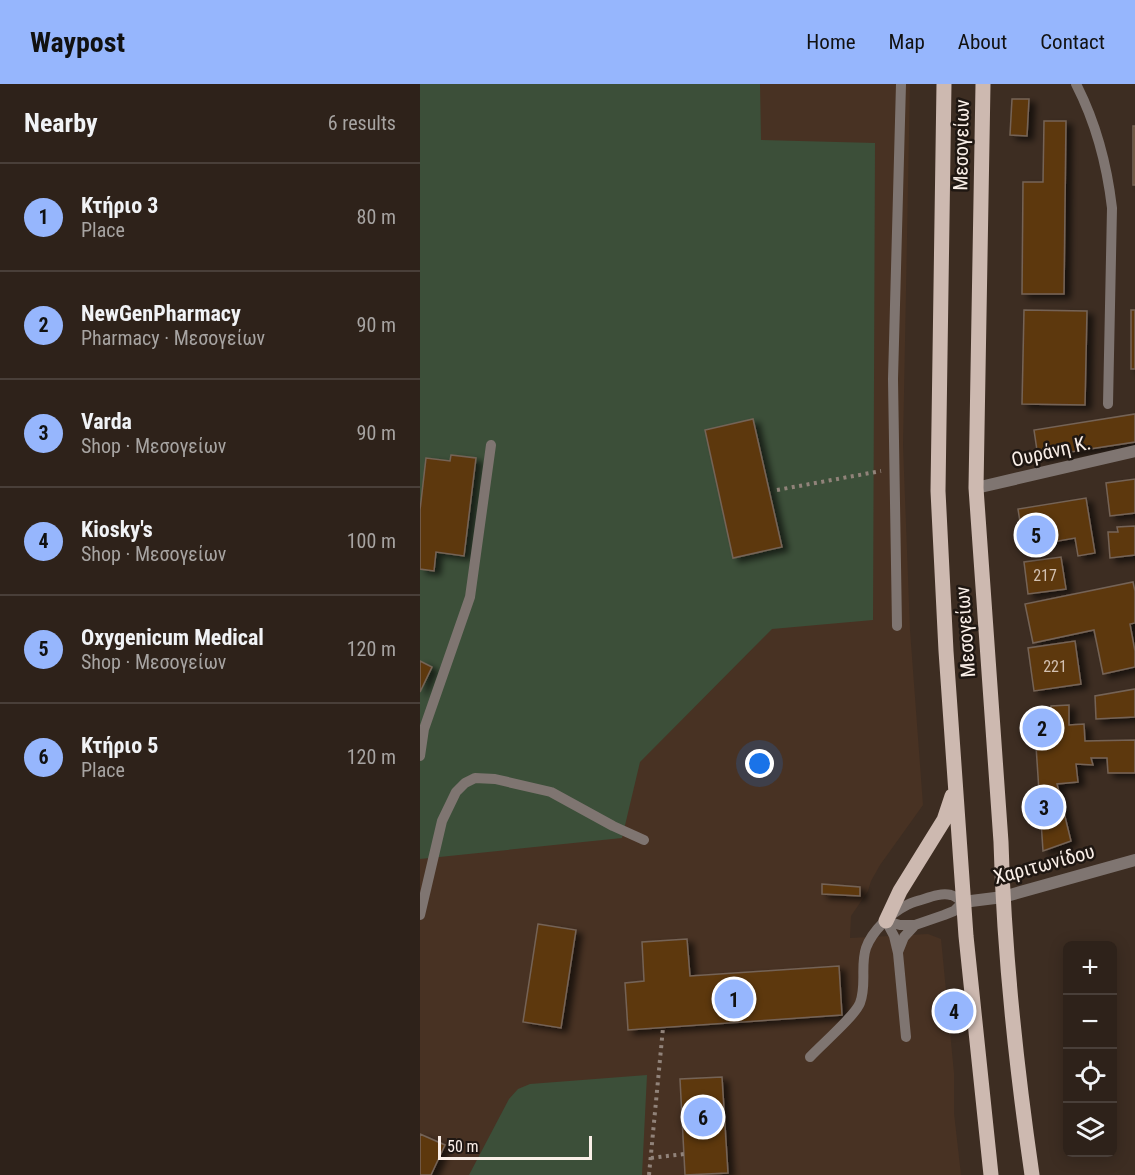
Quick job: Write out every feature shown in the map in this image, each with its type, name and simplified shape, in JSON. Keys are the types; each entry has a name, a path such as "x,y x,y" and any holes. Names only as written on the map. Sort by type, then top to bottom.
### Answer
{"main road":[{"name":"Μεσογείων","path":"944,84 938,491 954,787 966,936 991,1175"},
{"name":"Μεσογείων","path":"983,84 976,488 1003,897 1020,1091 1032,1175"},
{"path":"886,921 900,891 944,820 954,787"}],"street":[{"name":"Ουράνη Κ.","path":"976,488 1135,452"},
{"name":"Χαριτωνίδου","path":"963,902 1003,897 1135,860"}],"lane":[{"path":"897,626 893,379 901,84"},
{"path":"1076,84 1093,123 1108,178 1112,208 1108,404"},
{"path":"420,756 424,729 470,597 491,445"},
{"path":"420,915 442,821 456,792 465,783 476,778 495,779 551,792 644,840"},
{"path":"810,1057 860,1005 864,990 863,964 866,948 875,932 886,921 897,911 908,904 937,894 952,895 963,902 954,911 915,925 900,925 886,921"},
{"path":"886,921 894,936 898,953 906,1037"},
{"path":"898,953 904,937 915,925"}],"path":[{"path":"777,490 894,469"},
{"path":"649,1175 663,1028"},
{"path":"651,1158 684,1154"}],"shaded area":[{"path":"420,84 910,84 903,445 910,630 923,805 880,865 868,891 851,916 850,938 928,934 941,939 961,1175 420,1175"}],"green space":[{"path":"420,84 760,84 761,140 875,143 873,620 772,629 640,762 622,838 420,859"},
{"path":"647,1075 642,1175 469,1175 509,1099 518,1089 530,1084"}],"building":[{"path":"1012,99 1029,99 1027,136 1010,135"},
{"path":"1044,121 1066,121 1064,294 1022,294 1023,182 1043,182"},
{"path":"1133,126 1135,126 1135,185 1133,185"},
{"path":"1024,310 1087,311 1085,405 1022,404"},
{"path":"1131,310 1135,310 1135,369 1131,369"},
{"path":"1135,414 1135,442 1038,457 1034,430"},
{"path":"753,419 782,547 733,558 705,430"},
{"path":"451,455 476,458 464,556 436,552 434,571 420,569 420,510 426,458 450,461"},
{"path":"1135,479 1135,513 1110,516 1106,483"},
{"path":"1086,498 1095,553 1078,556 1075,538 1024,547 1018,509"},
{"path":"1135,526 1135,555 1110,558 1108,532 1118,532 1117,527"},
{"path":"1061,557 1066,589 1028,594 1024,562"},
{"path":"1133,582 1135,623 1130,624 1135,651 1135,667 1103,674 1094,630 1033,643 1025,604"},
{"path":"1075,641 1081,684 1034,691 1028,648"},
{"path":"420,661 432,667 420,692"},
{"path":"1135,689 1135,717 1096,719 1095,696"},
{"path":"1069,705 1069,725 1084,724 1085,741 1135,740 1135,773 1108,773 1107,758 1091,758 1093,765 1076,764 1078,782 1057,784 1071,841 1043,851 1034,716 1051,714 1051,706"},
{"path":"822,884 860,887 860,896 822,894"},
{"path":"538,924 576,930 561,1028 523,1022"},
{"path":"687,939 690,976 839,966 842,1015 628,1030 625,983 644,981 642,942"},
{"path":"722,1077 728,1173 685,1175 680,1079"},
{"path":"420,1134 445,1145 431,1175 420,1175"}],"place":[{"name":"Oxygenicum Medical","path":"1036,535"},
{"name":"NewGenPharmacy","path":"1042,728"},
{"name":"Varda","path":"1044,807"},
{"name":"Κτήριο 3","path":"734,999"},
{"name":"Kiosky's","path":"954,1011"},
{"name":"Κτήριο 5","path":"703,1117"}]}
